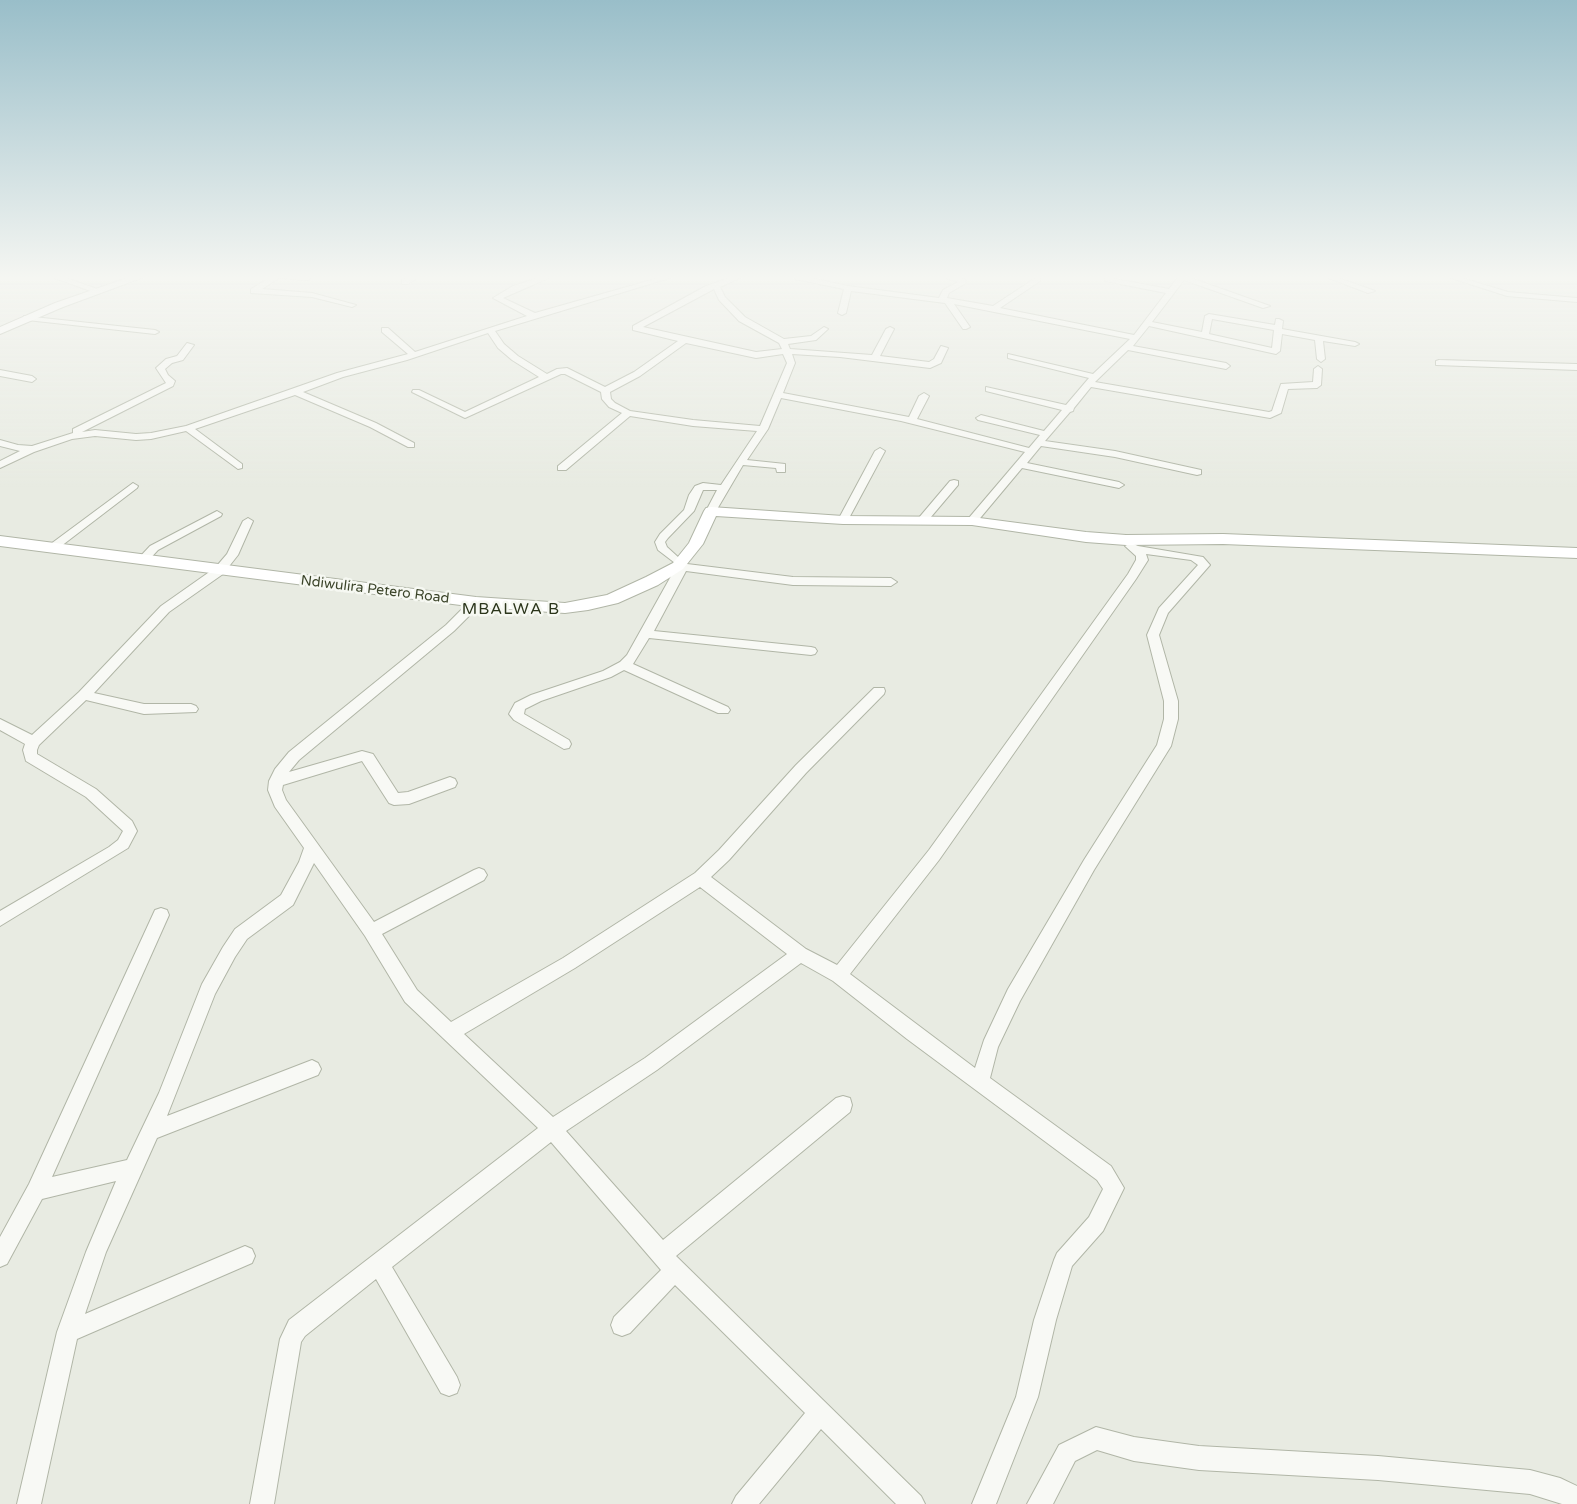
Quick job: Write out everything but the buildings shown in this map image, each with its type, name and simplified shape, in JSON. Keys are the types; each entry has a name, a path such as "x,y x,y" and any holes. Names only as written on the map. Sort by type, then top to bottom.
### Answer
{"street":[{"path":"71,436 76,431 170,384 171,381 164,376 160,368 169,361 180,358 188,347"},
{"path":"405,347 414,355"},
{"path":"0,465 33,449 71,436 95,433 136,437 188,428 362,368 438,347"},
{"path":"502,347 546,377"},
{"path":"605,391 637,374 675,347"},
{"path":"719,347 756,355 787,351 875,358 930,365 938,361 944,348"},
{"path":"785,347 791,363 763,429 740,462 711,511 842,520 972,521 1130,544 1192,557 1199,559 1204,565 1163,611 1154,636 1171,701 1171,719 1164,746 1089,865 1014,995 990,1046 980,1082"},
{"path":"875,358 881,347"},
{"path":"972,521 1034,447 1070,409 1092,381 1126,347"},
{"path":"1127,347 1226,366"},
{"path":"1258,347 1276,351 1276,347"},
{"path":"1320,347 1321,359"},
{"path":"1011,356 1092,381 1270,415 1276,412 1284,386 1317,385 1318,369"},
{"path":"1438,363 1577,367"},
{"path":"416,392 465,415 546,377 560,371 567,371 605,391 607,399 612,405 628,413 693,424 763,429"},
{"path":"0,373 32,379"},
{"path":"989,389 1070,409"},
{"path":"295,392 373,425 411,445"},
{"path":"777,395 912,420 1034,447 1141,459 1196,472"},
{"path":"912,420 924,396"},
{"path":"562,468 628,413"},
{"path":"981,418 1046,434"},
{"path":"188,428 238,466"},
{"path":"0,444 33,449"},
{"path":"842,520 880,451"},
{"path":"740,462 781,466 781,470"},
{"path":"1020,465 1118,485"},
{"path":"921,522 954,483"},
{"path":"52,548 133,486"},
{"path":"724,488 704,486 699,488 694,495 689,511 660,542 662,548 680,565 793,581 891,582"},
{"name":"Ndiwulira Petero Road","path":"0,541 220,571 476,602 565,608 612,599 652,581 680,565 696,544 711,511"},
{"path":"142,561 154,548 217,514"},
{"path":"0,919 114,851 123,844 130,831 127,825 90,793 31,757 32,742 84,695 165,609 220,571 232,555 248,521"},
{"path":"1130,544 1223,539 1577,553"},
{"path":"839,974 934,855 1126,584 1142,560 1142,555 1130,544"},
{"path":"564,744 518,717 516,714 520,706 536,698 607,674 624,665 631,658 646,634 680,565"},
{"path":"476,602 450,628 294,756 276,781 276,790 280,802 371,931 411,996 552,1129 675,1270 912,1504"},
{"path":"646,634 811,651"},
{"path":"624,665 723,710"},
{"path":"450,1032 570,963 700,878 724,855 801,769 879,691"},
{"path":"84,695 144,709 191,709"},
{"path":"0,724 32,742"},
{"path":"276,781 356,756 362,756 368,758 394,799 409,798 450,783"},
{"path":"29,1504 68,1332 96,1252 132,1168 166,1098 208,990 241,934 287,900 306,864 312,846"},
{"path":"371,931 479,875"},
{"path":"700,878 800,954 839,974 913,1033 1104,1173 1114,1188 1096,1224 1064,1260 1045,1320 1027,1397 984,1504"},
{"path":"0,1257 36,1191 161,915"},
{"path":"262,1504 291,1339 297,1328 552,1129 651,1064 800,954"},
{"path":"149,1132 312,1069"},
{"path":"661,1255 843,1105"},
{"path":"36,1191 132,1168"},
{"path":"68,1332 244,1256"},
{"path":"379,1265 449,1385"},
{"path":"622,1325 675,1270"},
{"path":"744,1504 819,1414"},
{"path":"1039,1504 1050,1490 1067,1453 1096,1438 1134,1448 1199,1458 1378,1468 1530,1482 1560,1490 1577,1499"}],"district":[{"name":"MBALWA B","path":"511,610"}]}
